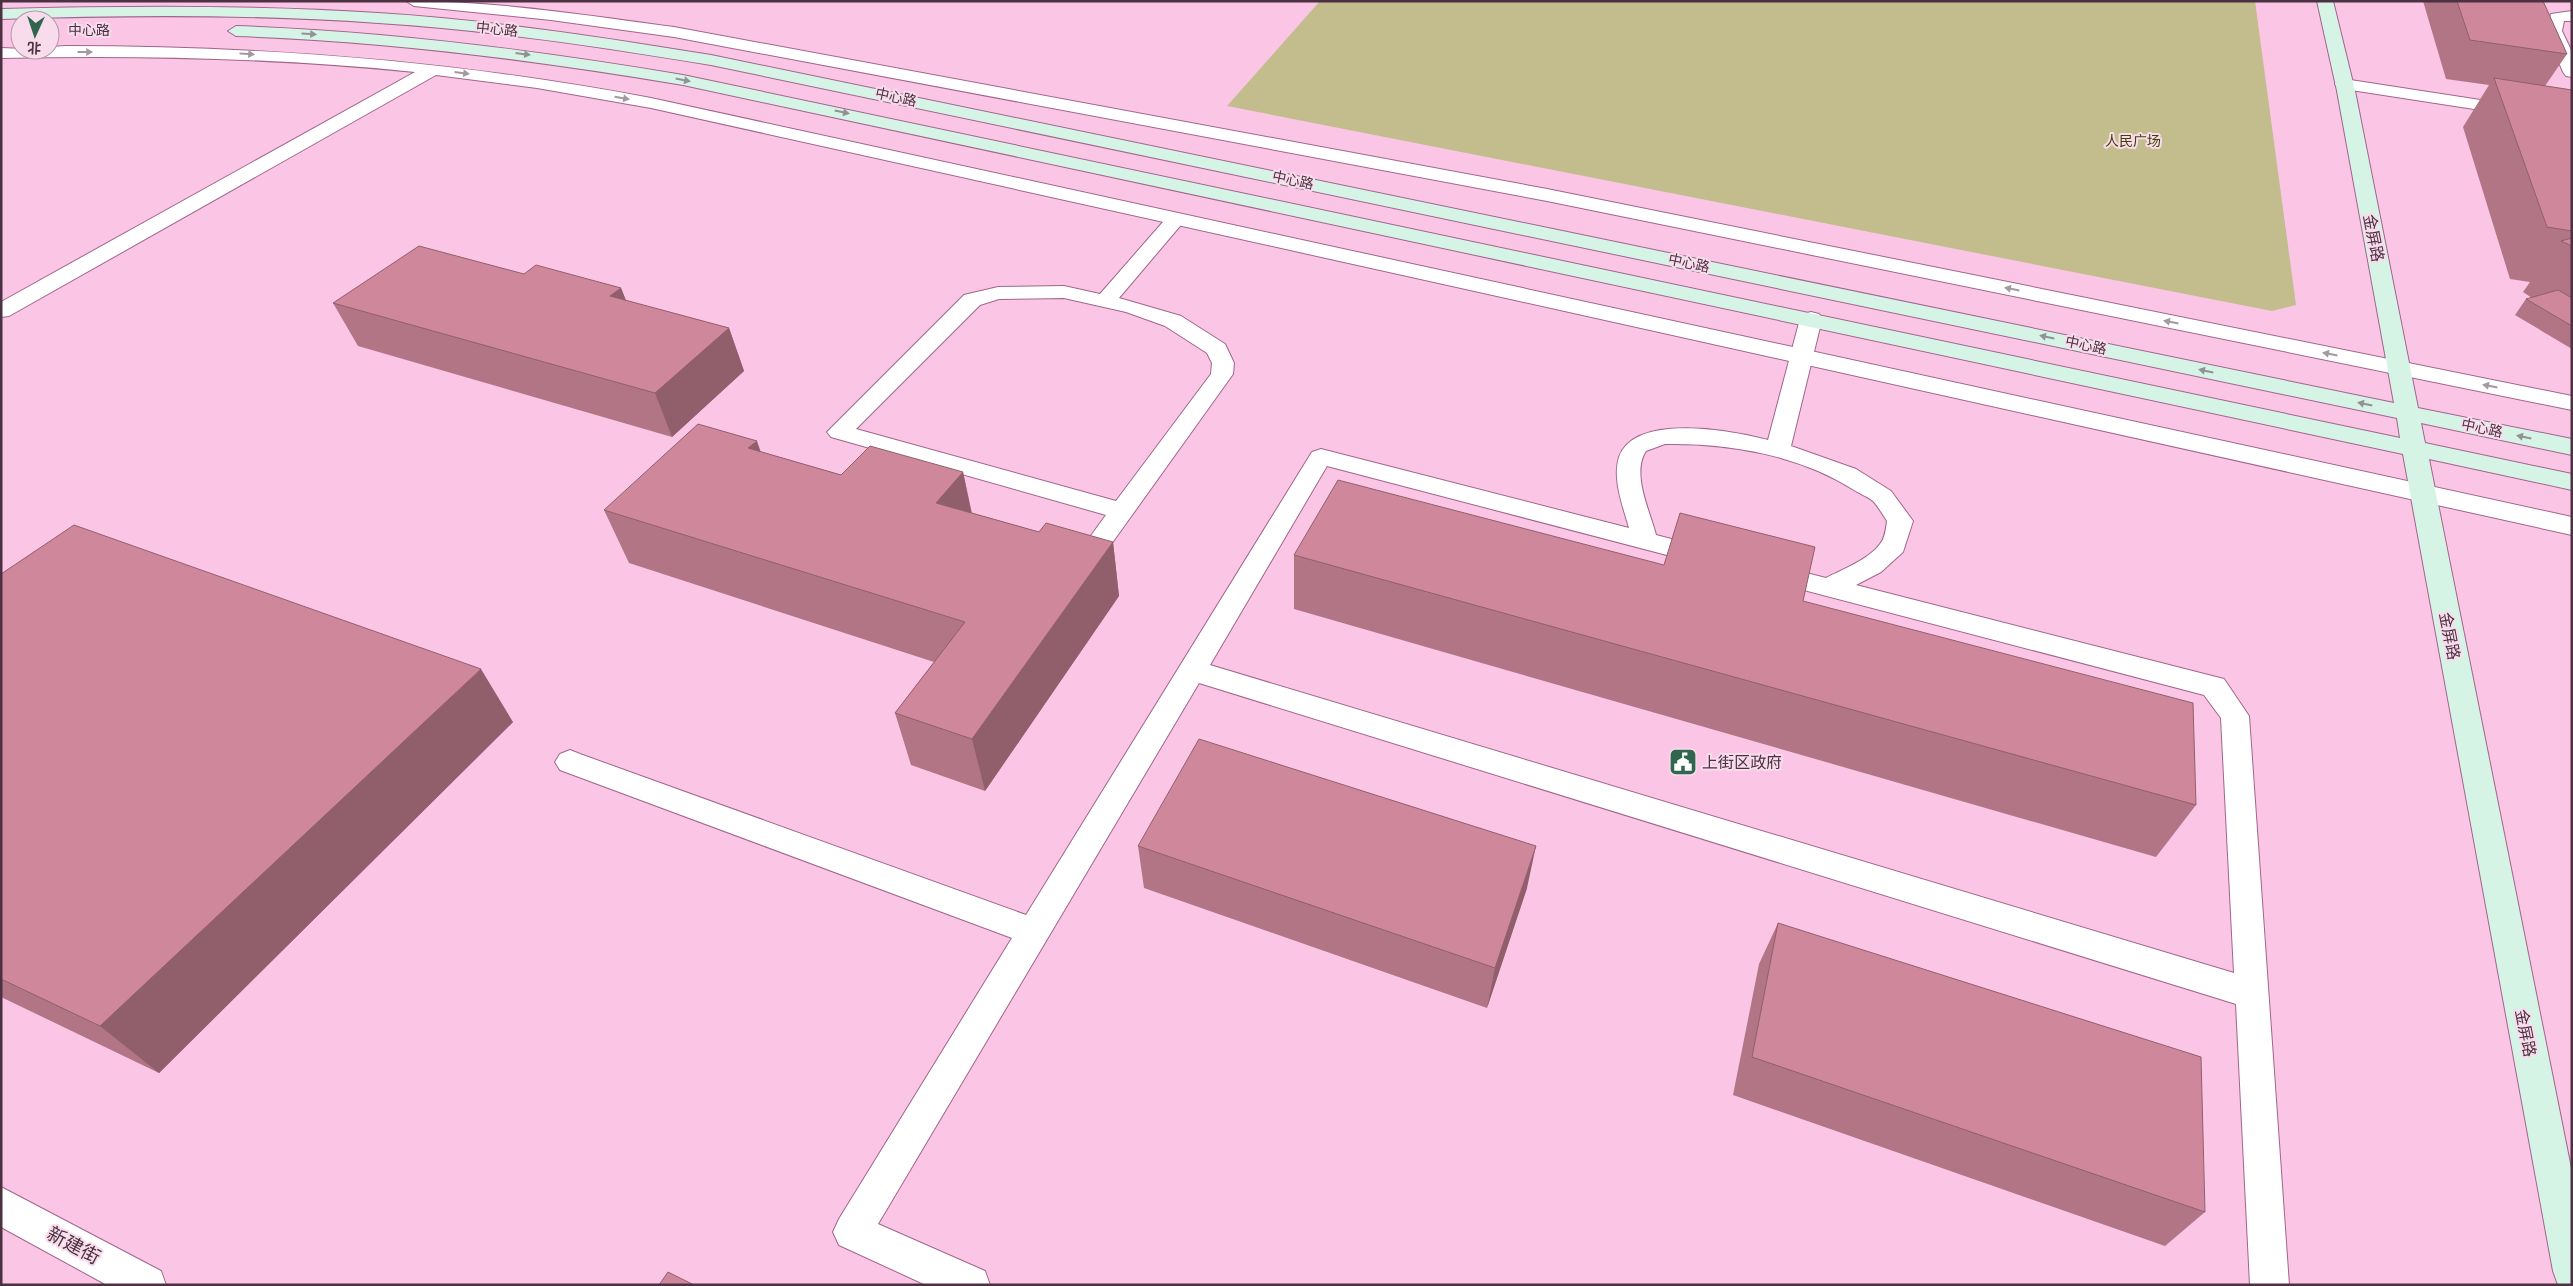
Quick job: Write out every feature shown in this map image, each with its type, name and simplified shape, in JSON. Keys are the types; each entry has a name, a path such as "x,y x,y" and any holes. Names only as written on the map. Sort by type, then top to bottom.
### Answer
{"main road":[{"name":"金屏路","path":"2325,1 2344,84 2572,1271"},
{"name":"中心路","path":"1,14 180,11 381,18 582,39 701,58 2572,447"},
{"name":"中心路","path":"60,30 185,30"},
{"name":"中心路","path":"214,31 346,36 464,46 555,58 683,80 2572,482"}],"street":[{"path":"414,1 551,15 684,34 1546,195 2572,403"},
{"path":"2572,16 2557,17 2554,31 2572,72"},
{"path":"1,53 128,51 245,54 434,69 523,80 651,103 788,131 1176,219 2572,526"},
{"path":"1,311 434,69"},
{"path":"2344,84 2572,119"},
{"path":"1106,300 1176,219"},
{"path":"1103,537 1122,511 1222,374 1223,363 1217,349 1173,321 1106,300 1064,292 1027,291 998,293 972,300 839,432 1122,511"},
{"path":"1778,449 1810,319"},
{"path":"1645,541 1635,508 1630,480 1631,459 1636,447 1648,440 1694,437 1724,439 1778,449 1832,467 1854,478 1876,491 1891,506 1899,520 1900,533 1894,545 1874,564 1827,588"},
{"path":"970,1285 852,1232 1321,457 2214,687 2235,716 2270,1285"},
{"path":"1192,670 2252,994"},
{"path":"570,762 1033,932"},
{"name":"新建街","path":"1,1206 146,1285"}],"green space":[{"name":"人民广场","path":"1320,1 2255,1 2296,305 2272,311 1227,106"}],"building":[{"path":"2457,1 2543,1 2567,54 2470,40"},
{"path":"2494,78 2572,90 2572,231 2547,227"},
{"path":"2572,238 2572,246 2561,241"},
{"path":"419,246 524,274 536,265 621,288 610,296 729,328 655,393 333,303"},
{"path":"2558,290 2572,298 2572,326 2526,299"},
{"path":"698,424 757,441 748,448 841,475 870,446 963,472 936,503 1039,532 1046,523 1113,542 972,739 895,713 965,622 604,510"},
{"path":"1338,480 1664,565 1680,513 1815,547 1803,601 2193,703 2196,805 1294,555"},
{"path":"74,525 481,669 100,1026 1,979 1,574"},
{"path":"1199,739 1536,846 1495,968 1138,846"},
{"path":"1778,923 2201,1057 2205,1212 1752,1057"},
{"path":"668,1272 694,1285 659,1285"}],"place":[{"name":"上街区政府","path":"1683,762"}]}
